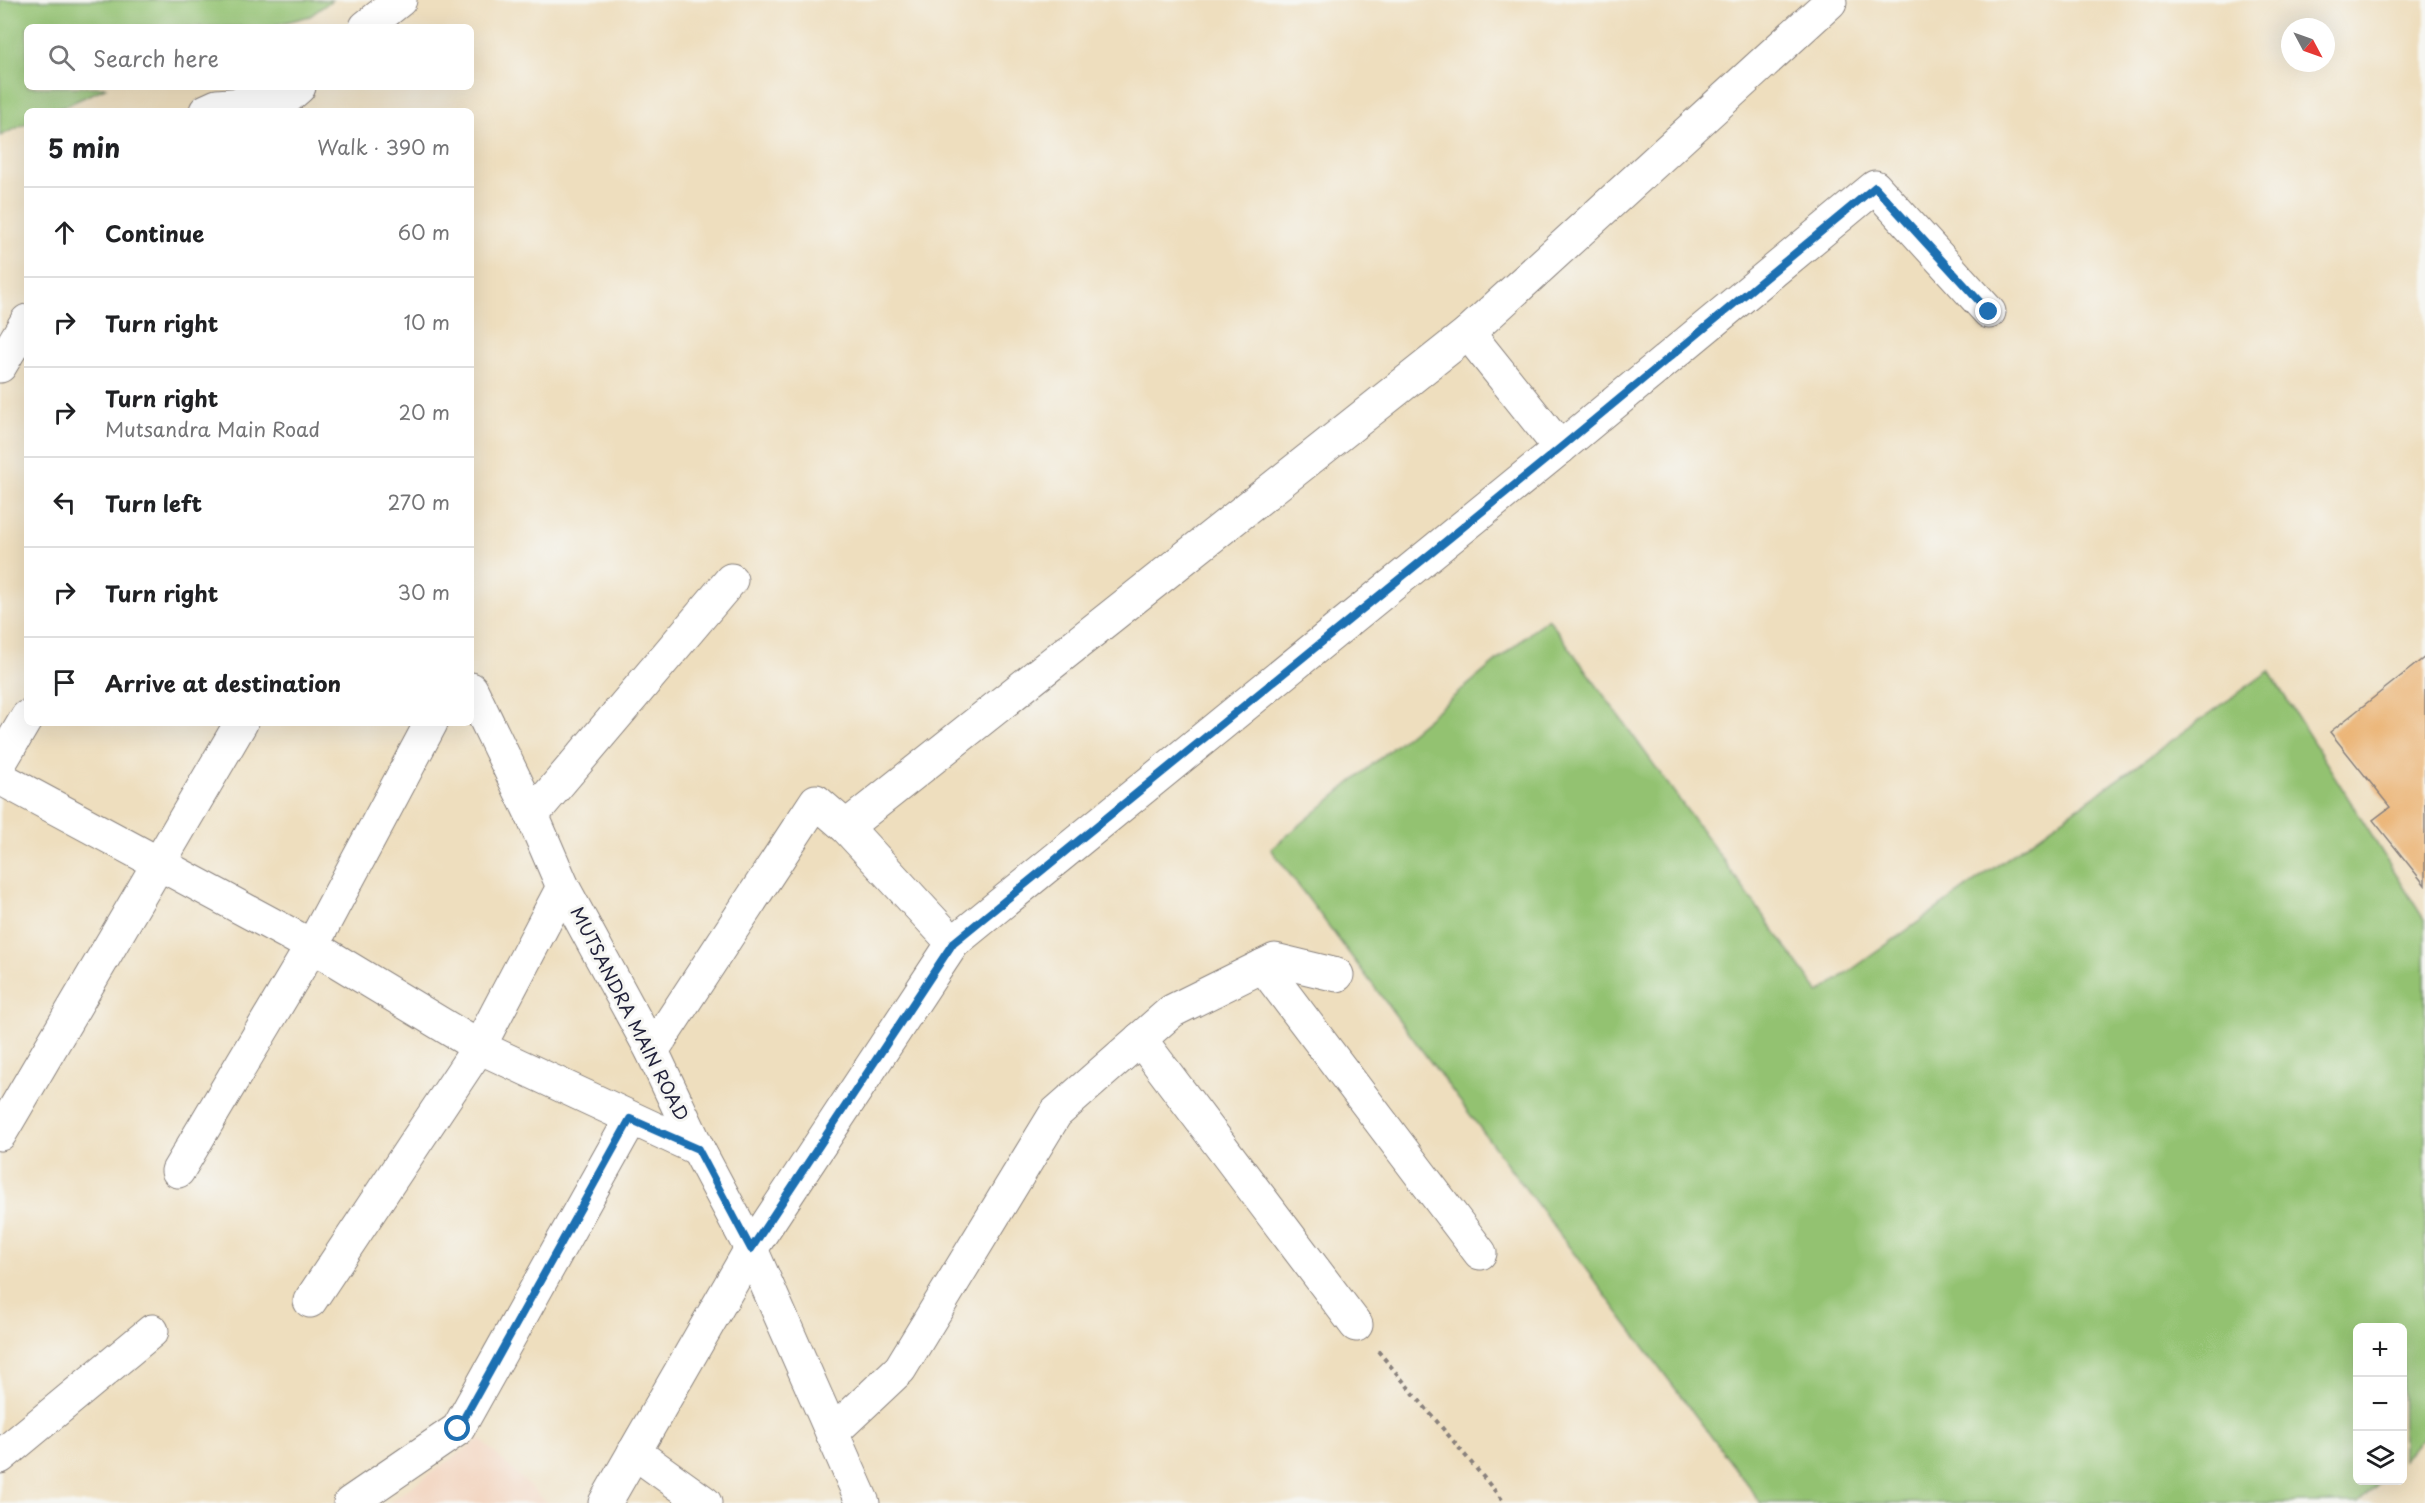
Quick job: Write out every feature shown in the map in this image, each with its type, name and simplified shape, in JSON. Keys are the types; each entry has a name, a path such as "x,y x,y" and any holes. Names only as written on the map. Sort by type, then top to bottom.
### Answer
{"street":[{"path":"370,24 400,0"},
{"path":"846,827 1468,333 1830,2"},
{"path":"213,108 287,100"},
{"path":"605,1503 751,1249 953,943 1560,448 1875,187 1989,312"},
{"path":"0,366 24,326"},
{"path":"1468,333 1560,448"},
{"path":"532,815 731,580"},
{"name":"MUTSANDRA MAIN ROAD","path":"474,695 532,815 563,887 652,1051 698,1149 751,1249 863,1503"},
{"path":"0,763 24,722"},
{"path":"0,1134 239,726"},
{"path":"178,1172 312,946 429,726"},
{"path":"0,778 312,946 479,1047 698,1149"},
{"path":"652,1051 816,801 846,827 953,943"},
{"path":"310,1301 479,1047 563,887"},
{"path":"832,1433 900,1369 1056,1113 1172,1011 1275,960 1337,975"},
{"path":"1263,966 1480,1253"},
{"path":"1140,1039 1356,1325"},
{"path":"350,1503 458,1429 630,1119"},
{"path":"0,1458 152,1331"},
{"path":"634,1452 705,1503"}],"path":[{"path":"1356,1325 1505,1503"}],"shaded area":[{"path":"480,1439 547,1503 388,1503"}],"green space":[{"path":"0,0 332,0 310,16 279,24 24,24 24,90 100,90 61,108 24,108 24,124 0,136"},
{"path":"1548,618 1819,993 2269,671 2425,921 2425,1436 2407,1455 2407,1323 2353,1323 2353,1485 2377,1485 2358,1503 1761,1503 1271,849"}],"building":[{"path":"2425,657 2425,885 2373,820 2390,807 2330,732"}],"route":[{"path":"458,1429 630,1119 698,1149 751,1249 953,943 1560,448 1875,187 1989,312"}]}
